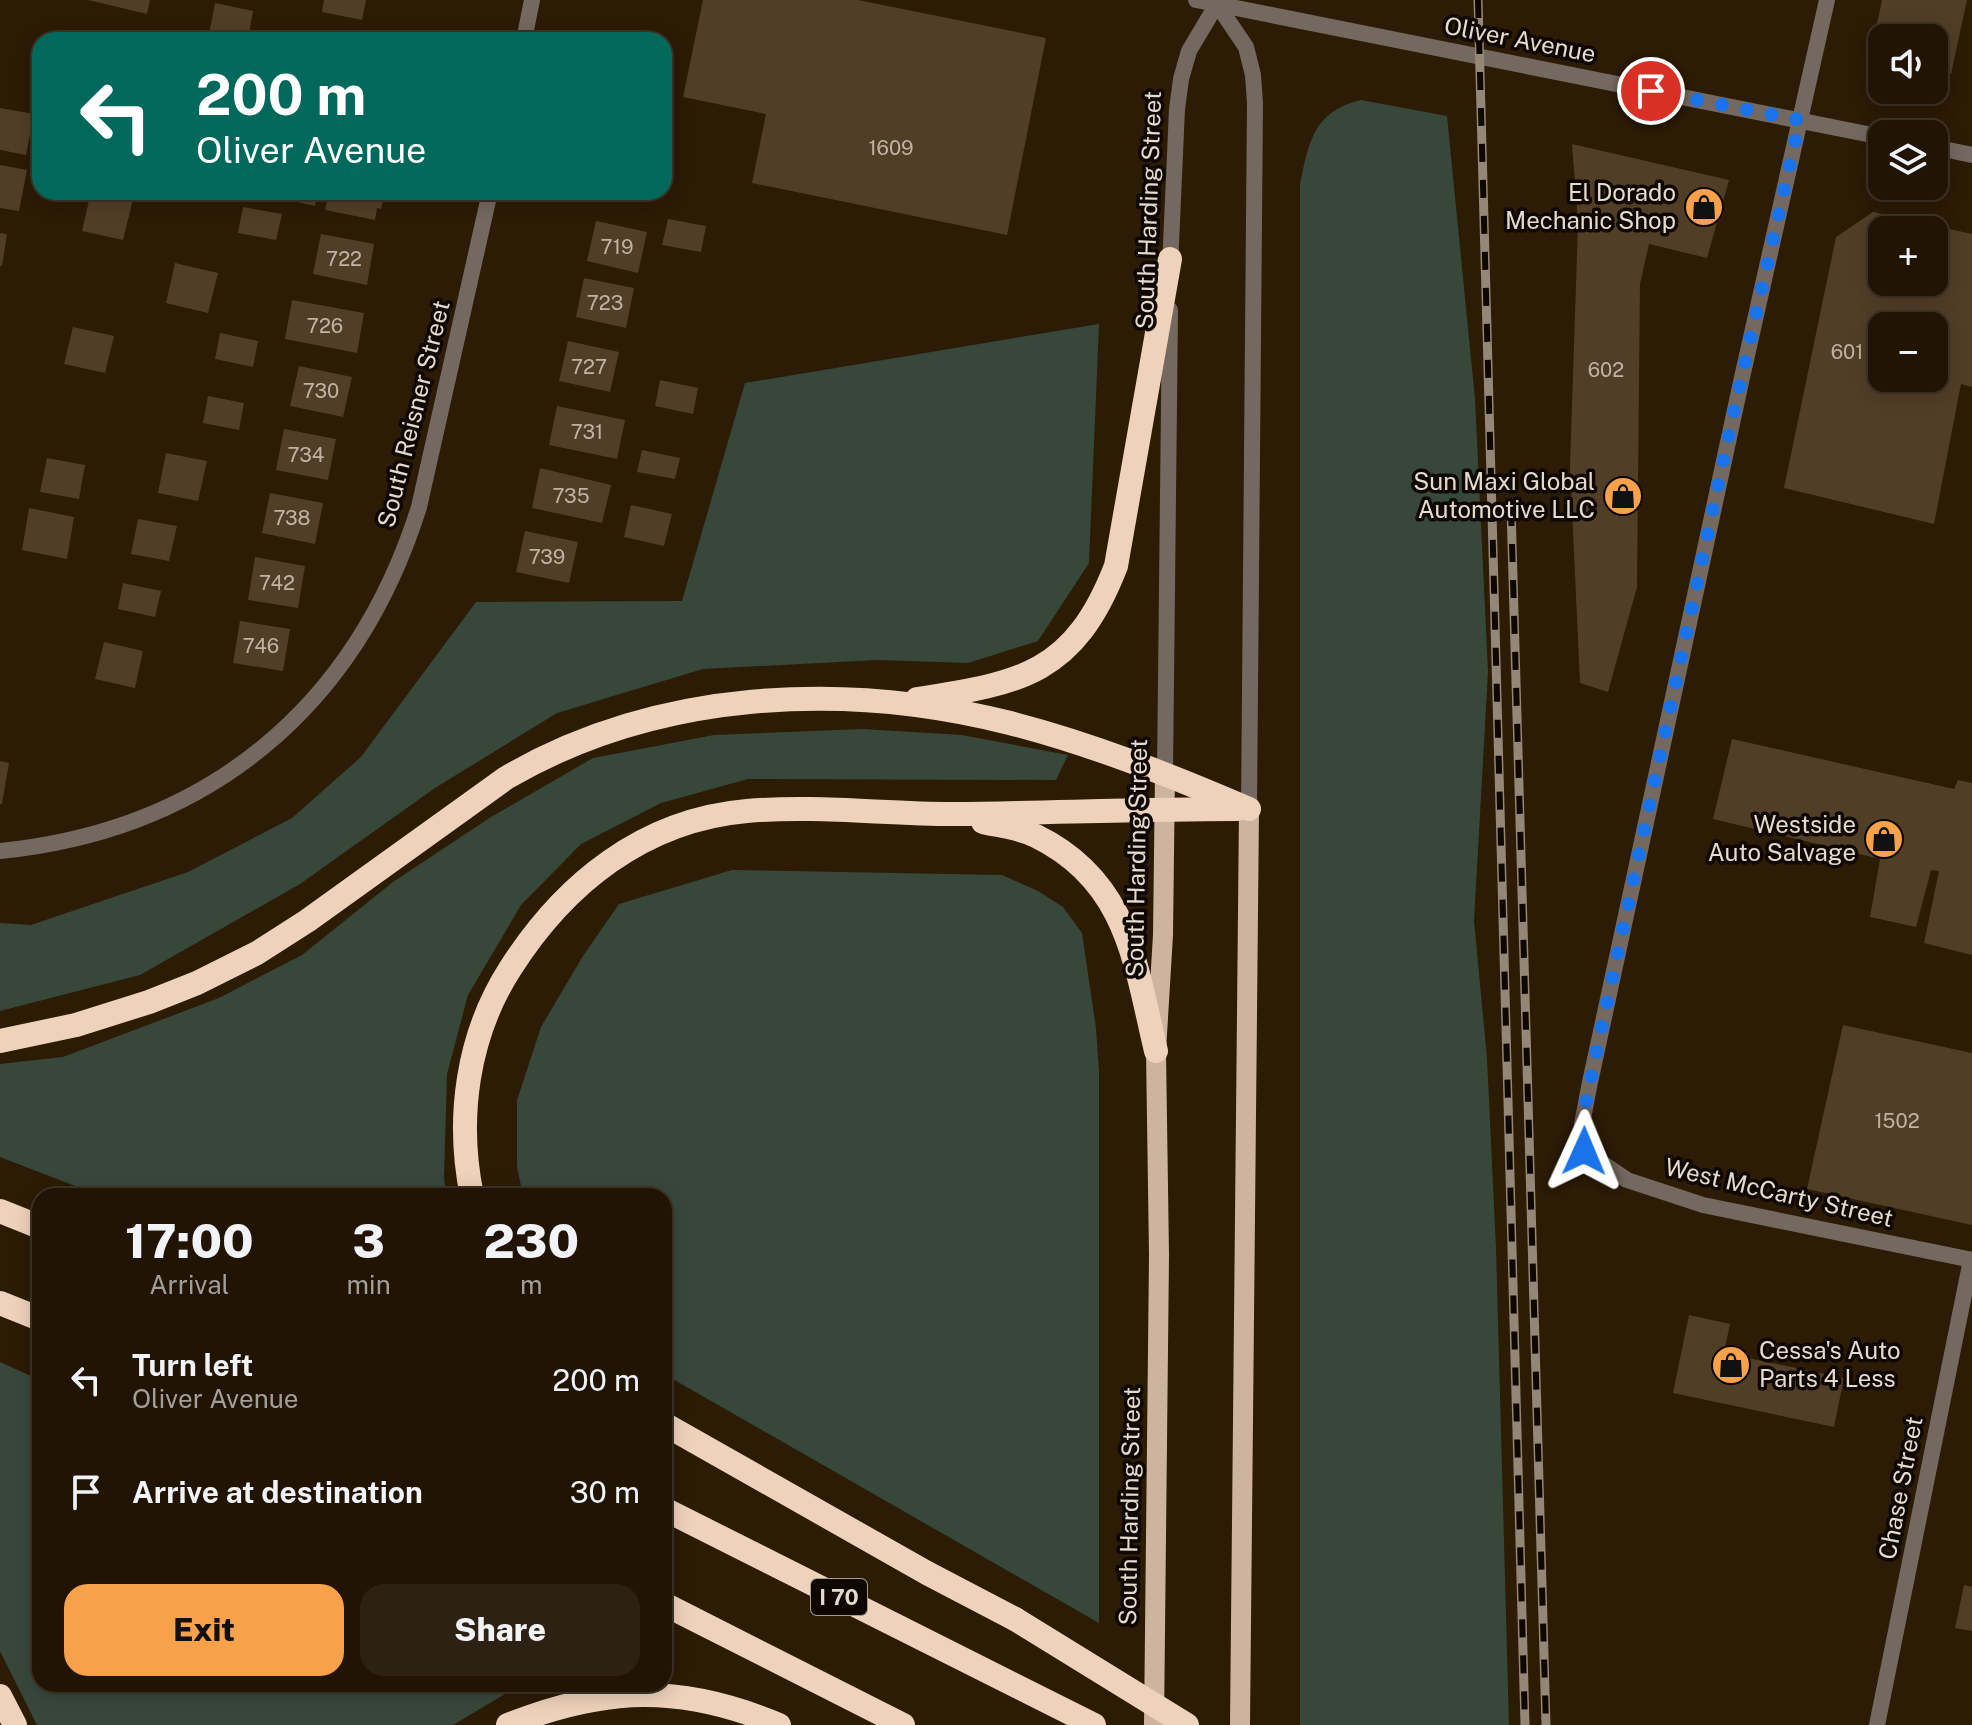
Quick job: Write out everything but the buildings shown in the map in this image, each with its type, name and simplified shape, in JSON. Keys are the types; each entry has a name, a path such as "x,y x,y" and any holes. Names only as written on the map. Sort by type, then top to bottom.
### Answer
{"highway":[{"path":"896,702 985,689 1036,670 1077,640 1091,619 1106,593 1116,566 1170,259"},
{"path":"0,1041 76,1025 197,983 257,953 307,921 506,778 576,742 643,720 712,706 800,700 896,702 1008,722 1165,773 1249,809"},
{"path":"471,1188 465,1110 474,1053 502,982 536,931 574,889 636,845 664,832 714,816 746,811 950,814 1249,809"},
{"path":"950,814 1034,834 1065,854 1093,878 1105,892 1129,938 1156,1051"},
{"path":"0,1211 32,1224"},
{"path":"0,1303 32,1316"},
{"path":"672,1429 927,1573 1015,1619 1187,1725"},
{"name":"I 70","path":"672,1513 1094,1725"},
{"path":"672,1608 903,1725"},
{"path":"508,1725 573,1703 629,1694 705,1701 738,1709 779,1725"},
{"path":"0,1696 15,1725"}],"main road":[{"name":"South Harding Street","path":"1154,1725 1159,1255 1156,1051 1163,935 1165,773"},
{"path":"1240,1725 1249,809"}],"street":[{"path":"526,32 532,0"},
{"name":"Oliver Avenue","path":"1196,0 1868,134"},
{"path":"1800,120 1827,0"},
{"path":"1217,4 1246,47 1253,75 1255,103 1249,809"},
{"name":"South Harding Street","path":"1165,773 1170,259 1177,109 1189,51 1217,4"},
{"name":"West McCarty Street","path":"1800,120 1734,411 1589,1087 1582,1124 1584,1151 1627,1180 1703,1205 1972,1260"},
{"path":"1948,150 1972,155"},
{"name":"South Reisner Street","path":"0,851 96,834 157,813 230,772 275,736 316,697 366,630 396,571 419,507 488,200"},
{"name":"Chase Street","path":"1877,1725 1972,1260"}],"green space":[{"path":"1361,100 1447,116 1475,399 1488,671 1474,921 1487,1058 1496,1248 1509,1725 1300,1725 1300,184 1311,141 1323,120 1345,105"},
{"path":"1099,324 1089,563 1038,641 968,663 878,660 703,669 557,713 435,788 300,884 140,975 0,1011 0,923 31,925 188,872 292,818 361,757 476,602 682,601 745,383"},
{"path":"863,729 962,735 1068,755 1056,780 748,779 661,803 581,844 521,905 468,995 447,1074 445,1188 80,1188 0,1157 0,1064 63,1057 219,998 302,955 393,882 491,817 593,758 714,735"},
{"path":"732,870 1002,875 1038,891 1063,907 1082,933 1099,1071 1099,1623 672,1379 672,1188 521,1188 517,1166 517,1100 541,1027 583,956 619,904"},
{"path":"0,1362 32,1376 32,1692 508,1692 453,1725 37,1725 0,1651"}],"railway":[{"path":"1478,0 1525,1725"},
{"path":"1511,508 1546,1725"}],"place":[{"name":"El Dorado Mechanic Shop","path":"1704,207"},
{"name":"Sun Maxi Global Automotive LLC","path":"1623,496"},
{"name":"Westside Auto Salvage","path":"1884,839"},
{"name":"Cessa's Auto Parts 4 Less","path":"1731,1365"}],"route":[{"path":"1584,1151 1582,1124 1589,1087 1734,411 1800,120 1651,91"}]}
